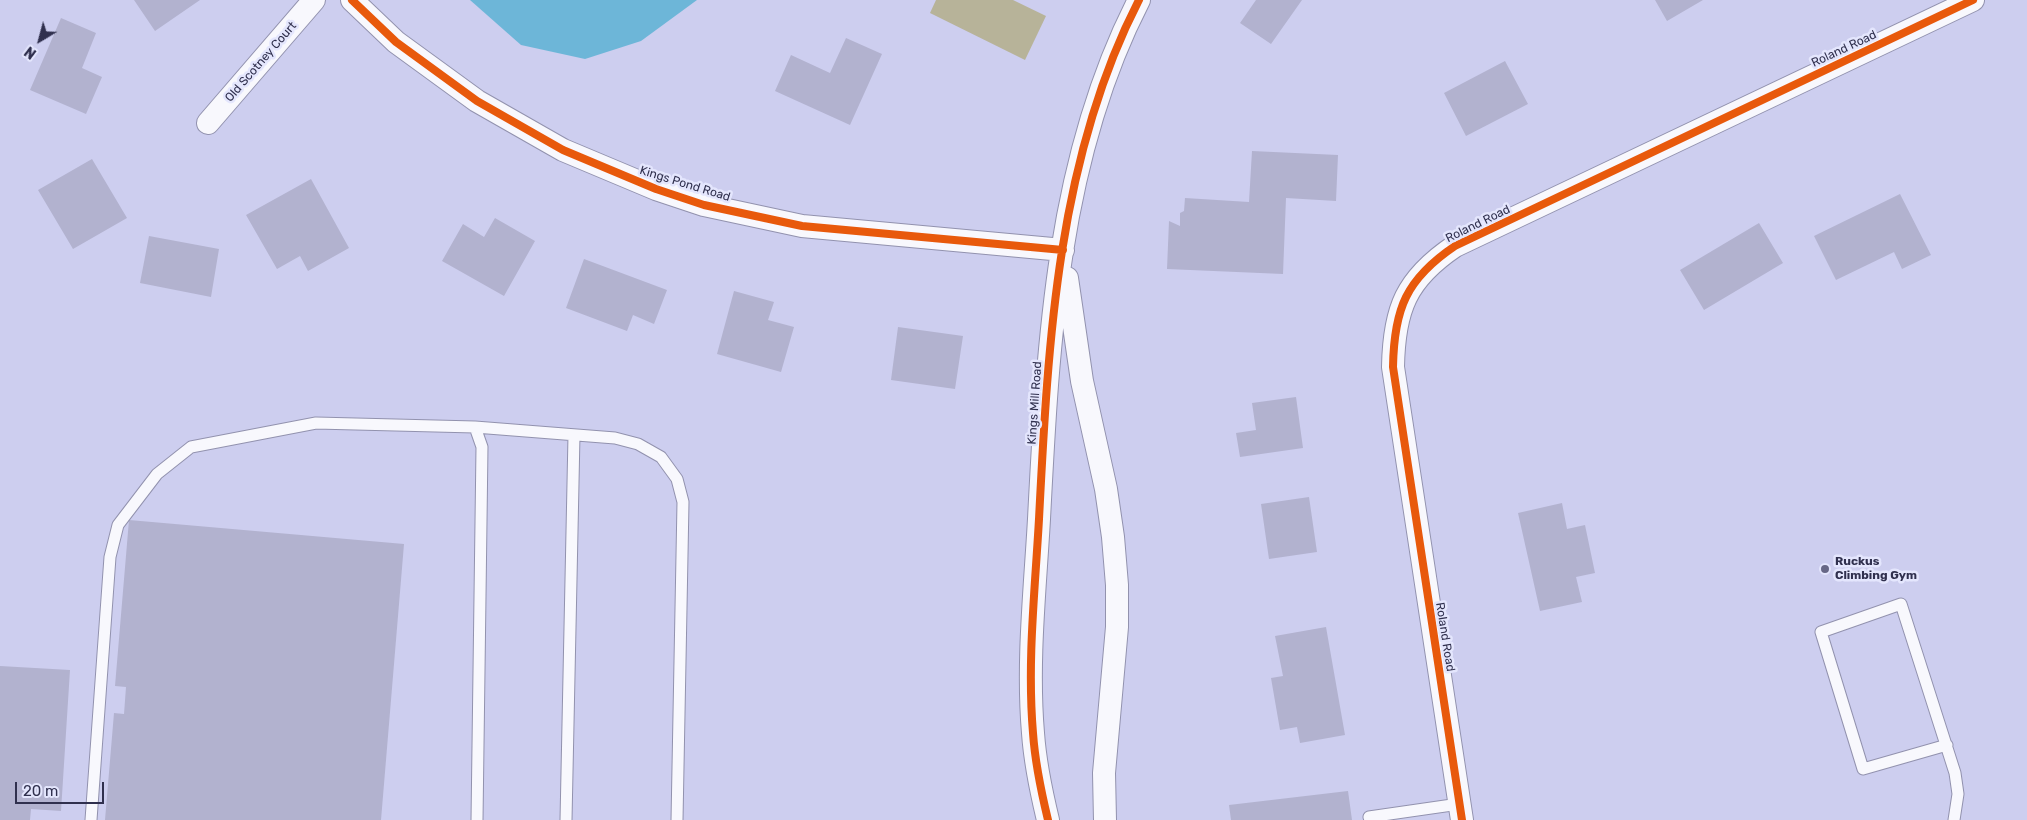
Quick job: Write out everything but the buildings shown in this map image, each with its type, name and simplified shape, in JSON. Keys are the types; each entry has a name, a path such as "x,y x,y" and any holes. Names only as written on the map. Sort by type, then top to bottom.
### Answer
{"street":[{"name":"Old Scotney Court","path":"208,124 314,0"},
{"name":"Kings Pond Road","path":"352,0 396,42 477,102 563,150 656,189 704,204 802,226 1063,250"},
{"name":"Kings Mill Road","path":"1048,820 1040,786 1033,733 1031,665 1046,386 1063,250 1078,170 1093,110 1121,34 1139,0"},
{"name":"Roland Road","path":"1461,812 1393,367 1393,337 1400,307 1414,282 1432,261 1455,246 1973,0"},
{"name":"Kings Mill Road","path":"1063,250 1082,381 1106,489 1117,585 1116,627 1105,754 1105,820"}],"lane":[{"path":"91,820 110,558 118,526 158,474 191,447 316,422 475,427 615,438 638,444 661,457 678,479 683,502 677,820"},
{"path":"475,427 482,447 477,820"},
{"path":"566,820 574,435"},
{"path":"1946,746 1863,769 1821,632 1901,604 1955,773 1958,794 1954,820"},
{"path":"1370,820 1369,817 1461,812"}],"shaded area":[{"path":"936,0 1013,0 1046,16 1025,60 930,13"}],"water":[{"path":"470,0 697,0 641,41 585,59 521,45"}],"cycle path":[{"path":"352,0 396,42 477,101 563,150 656,189 704,205 802,226 1063,250"},
{"path":"1048,820 1035,755 1031,680 1032,626 1053,320 1074,188 1090,124 1112,61 1139,0"},
{"path":"1462,820 1393,367 1396,328 1400,312 1414,283 1438,258 1455,246 1973,0"}],"place":[{"name":"Ruckus Climbing Gym","path":"1825,569"}]}
